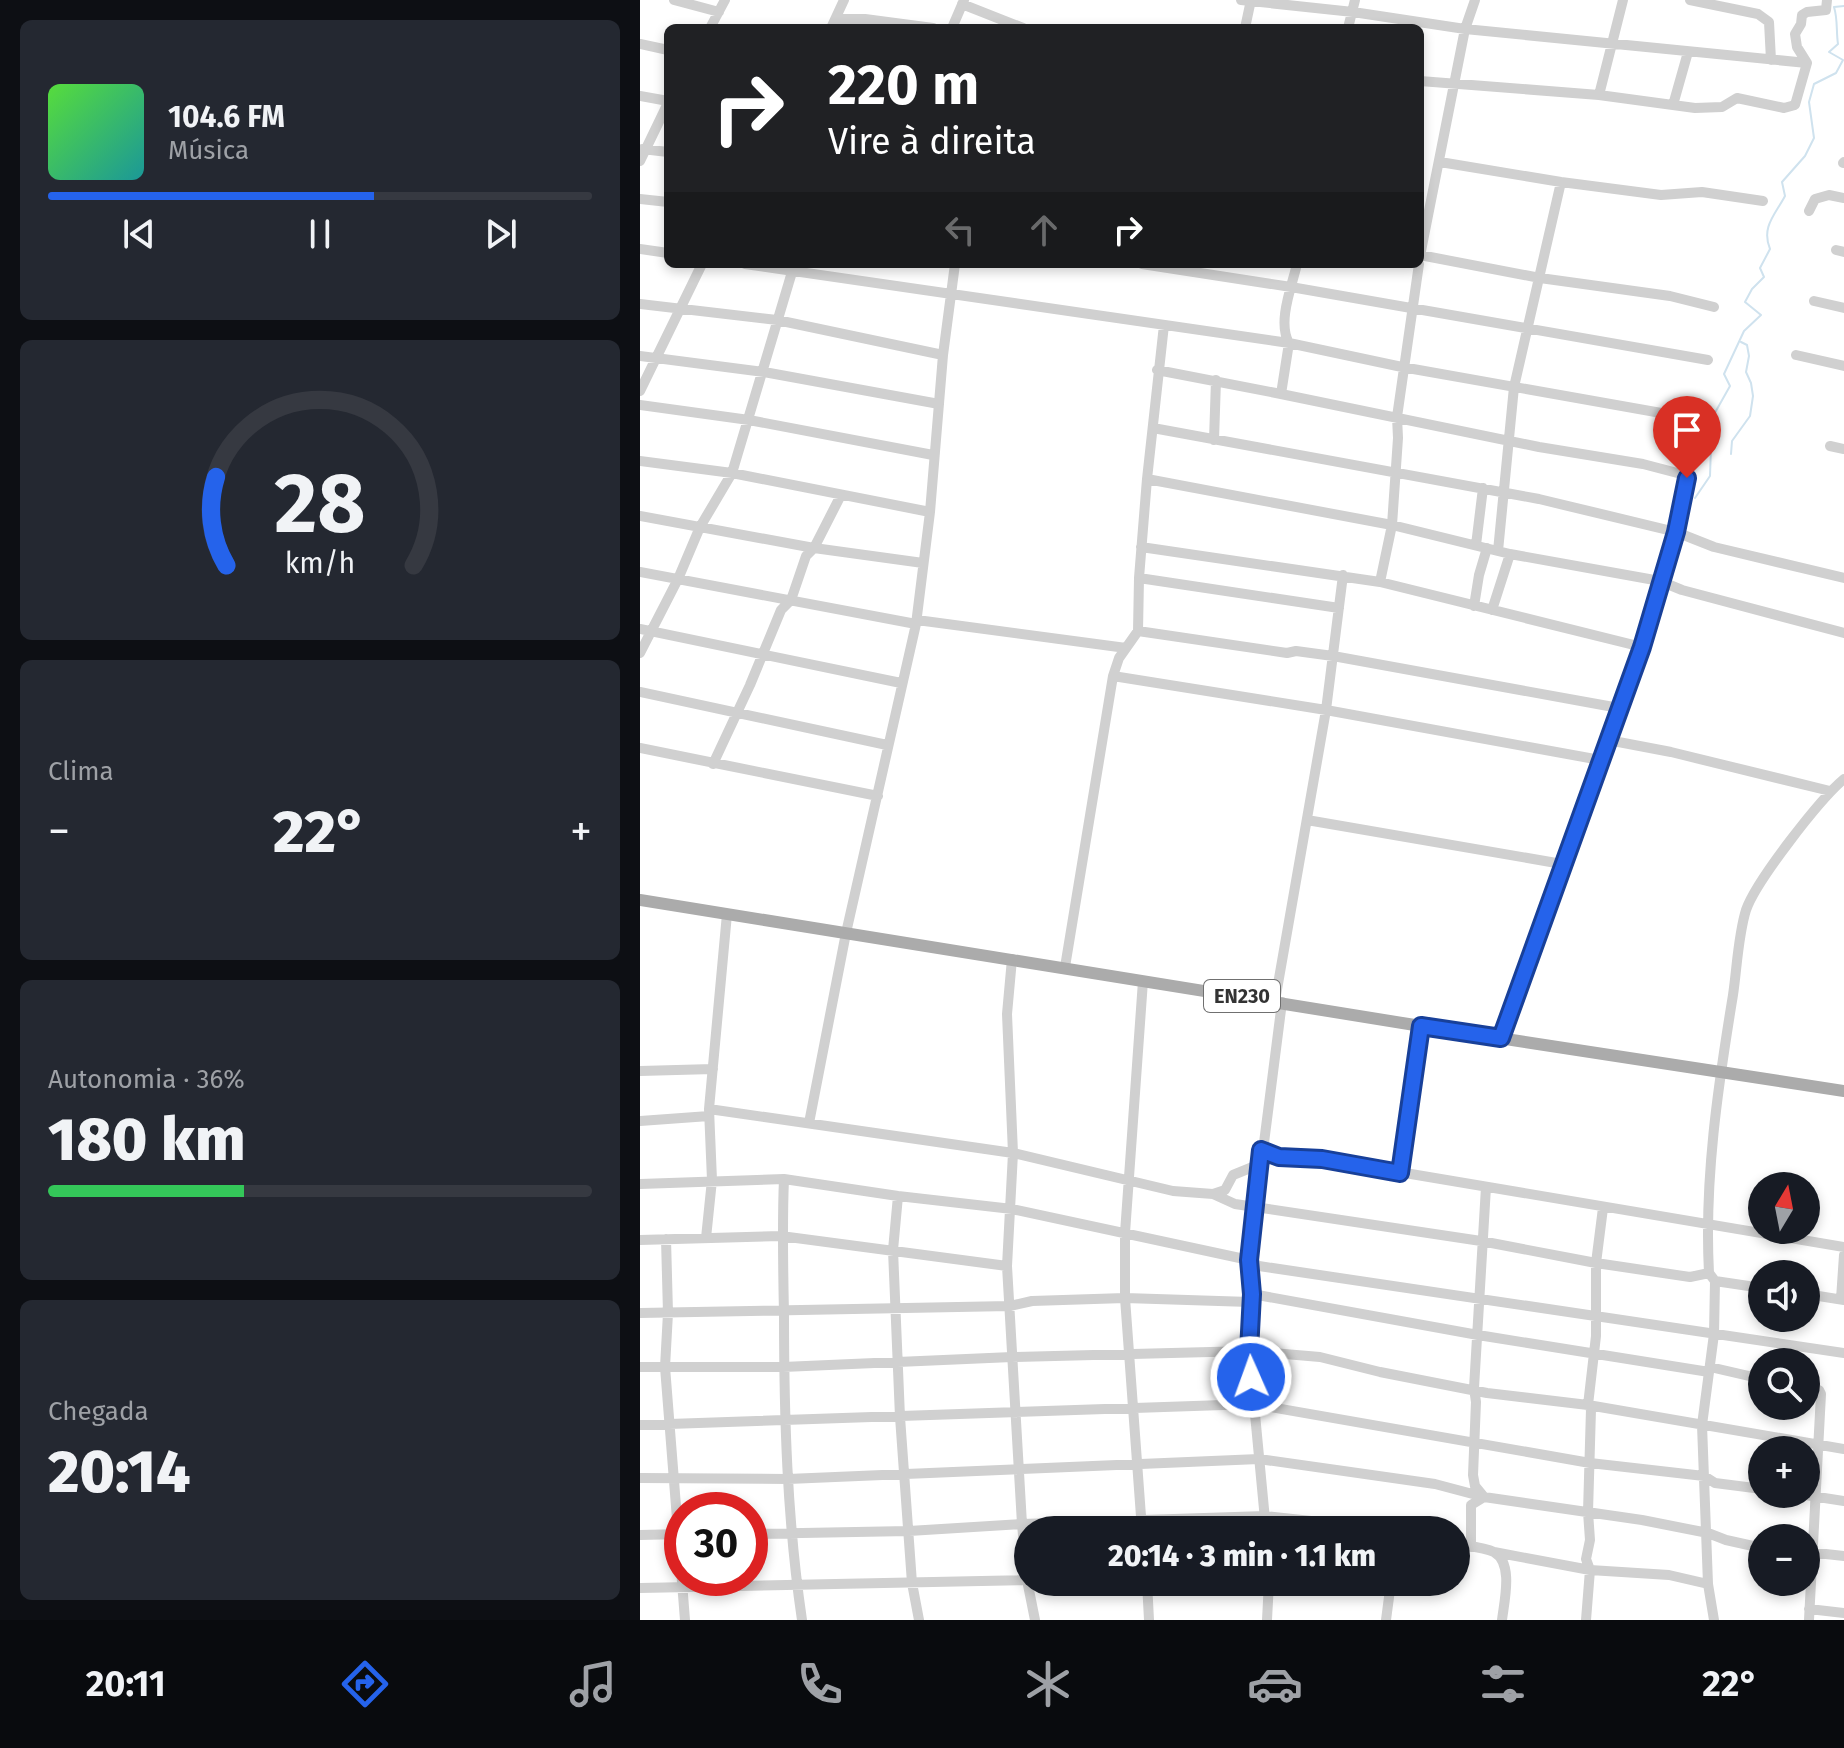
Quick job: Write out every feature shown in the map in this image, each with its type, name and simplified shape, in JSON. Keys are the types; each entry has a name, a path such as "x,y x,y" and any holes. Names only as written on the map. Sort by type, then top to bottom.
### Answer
{"main road":[{"name":"EN230","path":"640,900 1844,1091"}],"street":[{"path":"674,0 719,12"},
{"path":"712,24 725,0"},
{"path":"833,24 844,0"},
{"path":"1241,0 1354,6 1465,29 1807,63"},
{"path":"1246,24 1251,0"},
{"path":"1425,199 1440,162 1465,29 1475,0"},
{"path":"1599,95 1623,0"},
{"path":"1690,0 1758,14 1769,22 1771,60"},
{"path":"1424,81 1599,95 1695,108 1722,107 1737,98 1784,108 1795,105 1807,63 1797,47 1795,34 1802,15 1826,10 1827,0"},
{"path":"954,24 963,2 1014,24"},
{"path":"833,24 865,19 903,24"},
{"path":"640,44 664,49"},
{"path":"1673,105 1688,52"},
{"path":"640,96 664,101"},
{"path":"640,161 664,110"},
{"path":"643,149 664,152"},
{"path":"1440,162 1661,195 1702,192 1763,201"},
{"path":"1474,606 1479,575 1504,492 1514,387 1561,182"},
{"path":"1809,211 1815,199 1829,195 1844,198"},
{"path":"640,199 664,202"},
{"path":"640,249 664,252"},
{"path":"1424,257 1540,278 1670,296 1714,307"},
{"path":"640,391 700,268"},
{"path":"809,1123 846,933 916,622 954,268"},
{"path":"1168,268 1708,360"},
{"path":"1281,394 1289,343 1285,324 1296,268"},
{"path":"1380,582 1392,525 1402,367 1418,268"},
{"path":"640,653 678,579 700,527 732,473 777,320 801,270 1289,343 1402,367 1695,419"},
{"path":"1814,301 1844,308"},
{"path":"640,304 777,320 943,355"},
{"path":"1065,967 1113,676 1119,658 1138,631 1141,547 1164,325"},
{"path":"1796,355 1844,366"},
{"path":"640,356 764,372 939,404"},
{"path":"1157,370 1508,441 1643,464 1685,475 1687,481 1676,532 1660,581 1608,740 1501,1038"},
{"path":"1214,440 1216,380"},
{"path":"640,405 749,420 933,455"},
{"path":"1153,428 1483,488 1617,516 1676,532 1714,547 1844,578"},
{"path":"1830,446 1844,449"},
{"path":"640,461 732,473 930,512"},
{"path":"1147,479 1392,525 1510,554 1660,581 1682,590 1844,633"},
{"path":"1483,488 1487,548"},
{"path":"713,764 781,610 791,600 806,556 814,548 841,495"},
{"path":"640,516 814,548 923,563"},
{"path":"1141,547 1380,582 1638,646"},
{"path":"1492,610 1510,554"},
{"path":"640,572 916,622 1126,648"},
{"path":"1265,1516 1249,1351 1249,1260 1278,1002 1326,710 1343,575"},
{"path":"1139,578 1339,608"},
{"path":"640,629 901,683"},
{"path":"1138,631 1287,653 1296,651 1333,656 1618,707"},
{"path":"1113,676 1326,710 1600,760"},
{"path":"640,692 887,745"},
{"path":"1608,740 1671,752 1830,791"},
{"path":"640,748 878,796"},
{"path":"1714,1620 1708,1584 1702,1425 1714,1334 1706,1226 1720,1072 1746,911 1767,875 1830,791 1844,779"},
{"path":"1307,820 1562,864"},
{"path":"706,1238 712,1180 709,1113 727,914"},
{"path":"1012,959 1007,1014 1013,1153 1007,1266 1022,1516"},
{"path":"1140,1516 1131,1409 1125,1233 1143,981"},
{"path":"1400,1173 1421,1026"},
{"path":"640,1071 713,1069"},
{"path":"640,1121 709,1113 809,1123 1013,1153 1173,1191 1213,1194 1235,1204 1748,1285"},
{"path":"1261,1150 1279,1157 1322,1159 1844,1247"},
{"path":"1213,1194 1225,1190 1233,1175 1260,1164"},
{"path":"784,1179 781,1236 784,1420 796,1584 802,1620"},
{"path":"640,1184 784,1179 1012,1209 1249,1260 1259,1266 1844,1353"},
{"path":"1484,1497 1475,1486 1473,1475 1476,1444 1474,1388 1486,1187"},
{"path":"898,1196 893,1250 900,1417 912,1583 919,1620"},
{"path":"1586,1620 1590,1570 1586,1559 1590,1540 1591,1409 1588,1405 1596,1336 1596,1263 1603,1208"},
{"path":"640,1240 781,1236 1007,1266"},
{"path":"666,1239 668,1313 665,1367 674,1492"},
{"path":"1820,1296 1842,1300 1844,1255"},
{"path":"640,1313 1010,1306 1032,1301 1125,1298 1251,1298 1748,1377"},
{"path":"640,1367 783,1367 1249,1351 1320,1357 1487,1393 1588,1405 1765,1436"},
{"path":"640,1425 1253,1404 1590,1463 1704,1476 1715,1483 1748,1487"},
{"path":"1820,1445 1844,1449"},
{"path":"640,1478 788,1479 1259,1459 1435,1484 1484,1497 1708,1533 1748,1545"},
{"path":"1484,1497 1471,1505 1471,1547 1590,1570 1669,1575 1708,1584"},
{"path":"1820,1497 1844,1501"},
{"path":"768,1534 1014,1524"},
{"path":"640,1535 664,1534"},
{"path":"1494,1552 1503,1560 1506,1569 1502,1620"},
{"path":"1820,1555 1844,1556"},
{"path":"768,1584 1014,1580"},
{"path":"640,1588 664,1587"},
{"path":"684,1596 685,1620"},
{"path":"1030,1596 1035,1620"},
{"path":"1148,1596 1149,1620"},
{"path":"1267,1620 1268,1596"},
{"path":"1386,1620 1389,1596"},
{"path":"1809,1614 1844,1613"}],"waterway":[{"path":"1695,498 1710,476 1712,418 1730,386 1724,374 1744,331 1761,315 1745,302 1764,277 1760,268 1770,249 1768,228 1785,196 1782,182 1805,156 1814,138 1809,102 1814,84 1836,73 1843,60 1829,52 1838,44 1834,7 1844,6"},
{"path":"1731,454 1732,441 1750,416 1753,396 1746,372 1749,356 1747,345 1741,342"}],"route":[{"path":"1251,1377 1252,1294 1249,1260 1261,1150 1279,1157 1322,1159 1400,1173 1421,1026 1501,1038 1642,647 1676,532 1687,478"}]}
